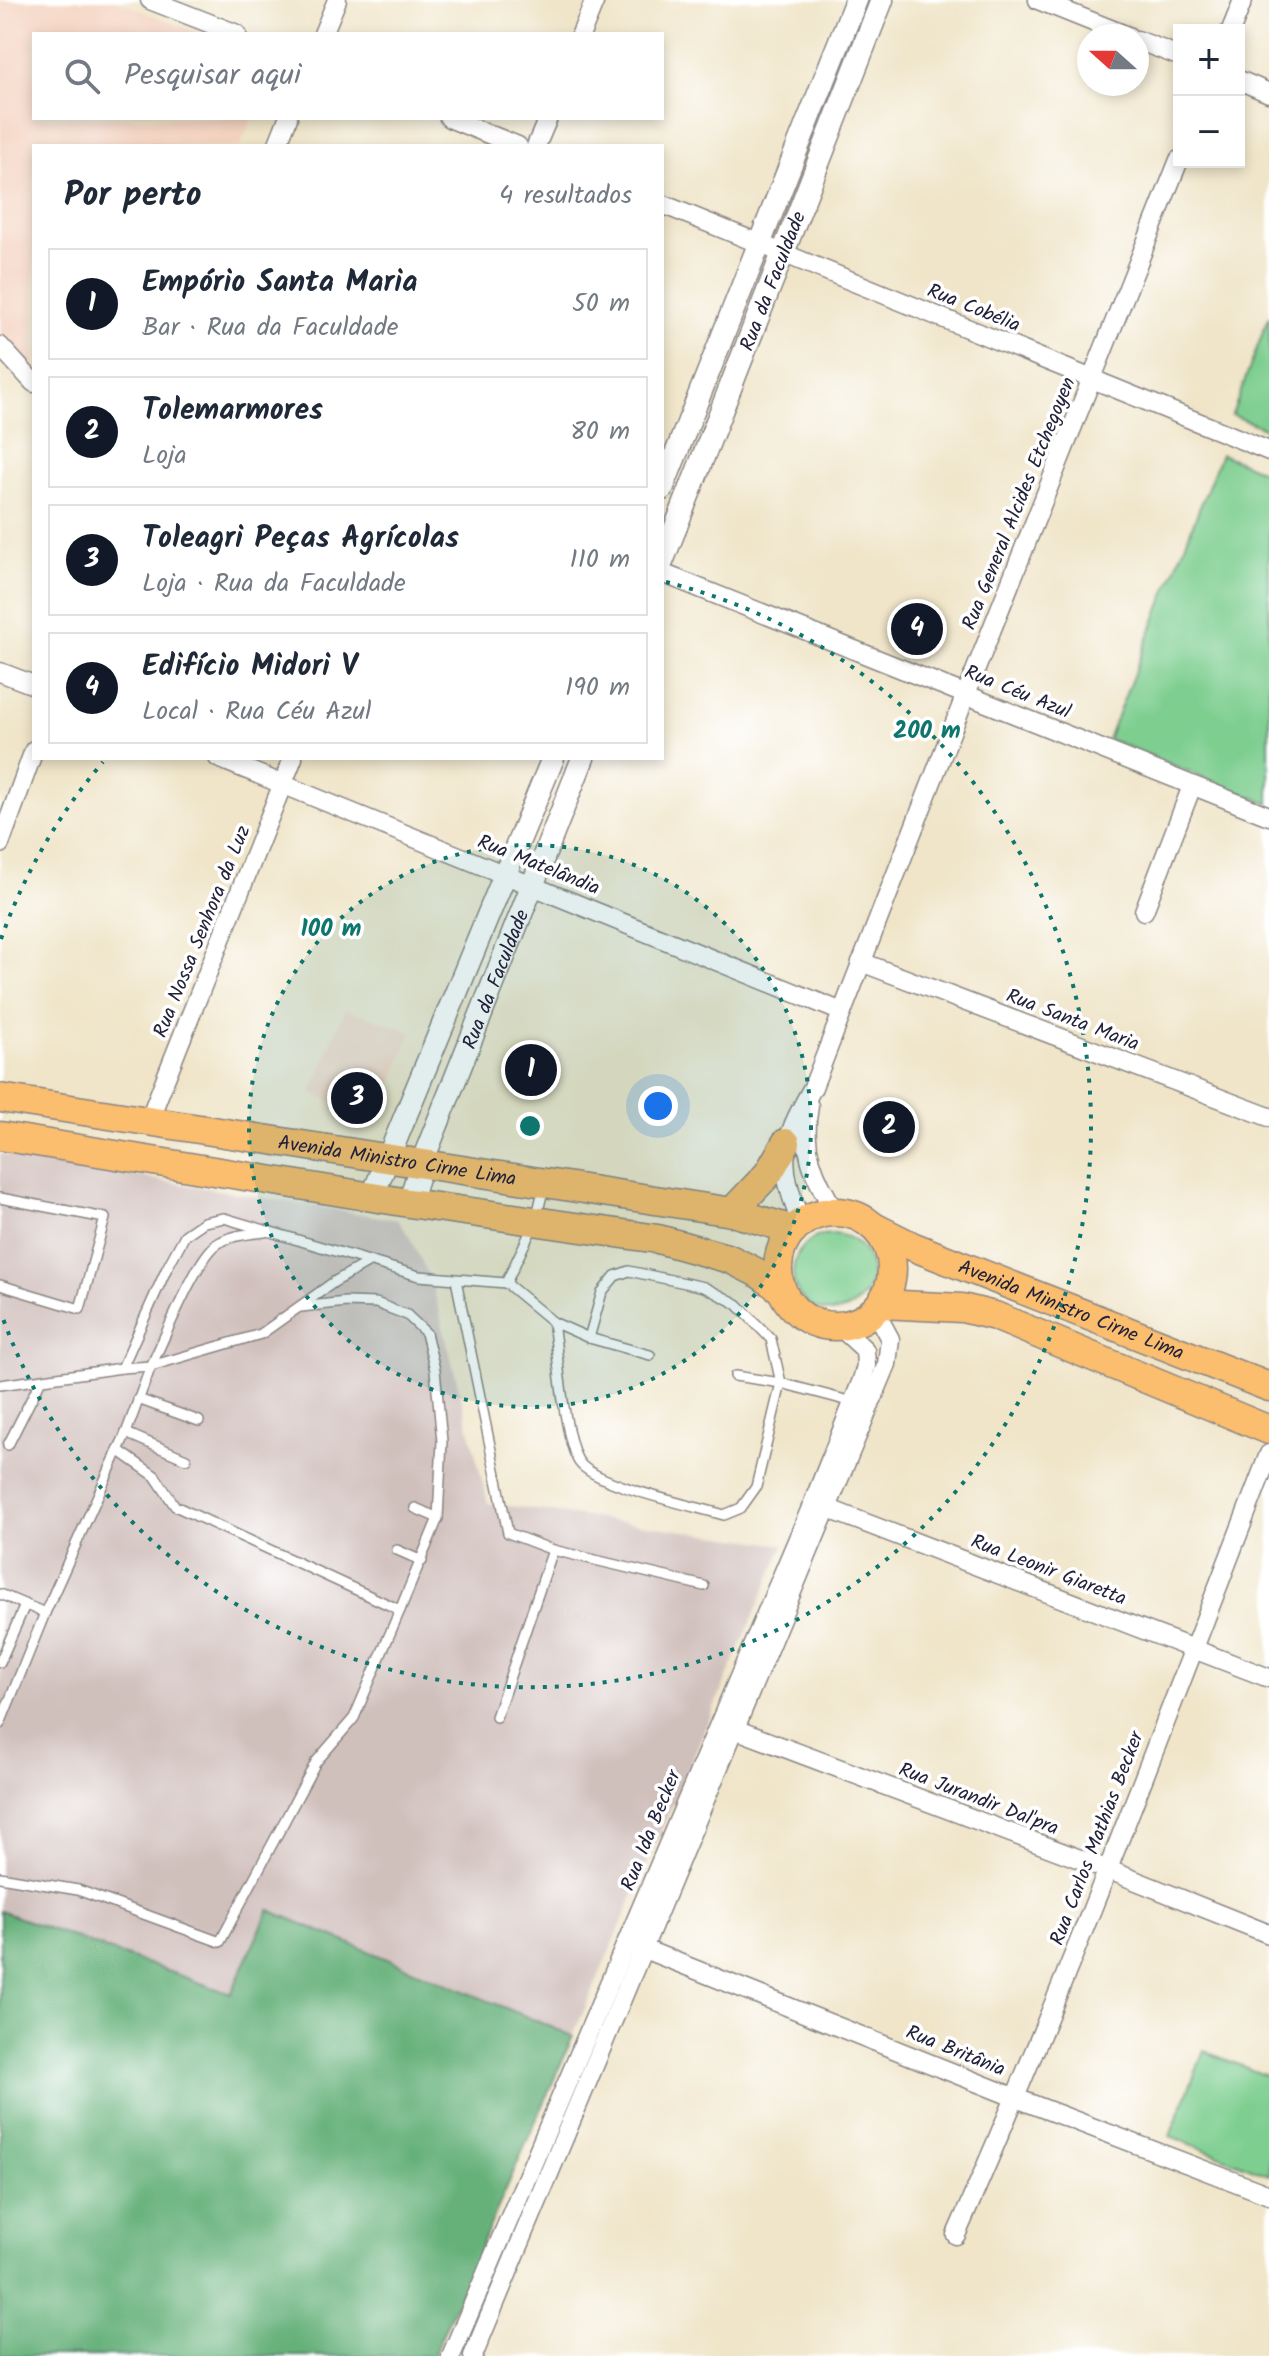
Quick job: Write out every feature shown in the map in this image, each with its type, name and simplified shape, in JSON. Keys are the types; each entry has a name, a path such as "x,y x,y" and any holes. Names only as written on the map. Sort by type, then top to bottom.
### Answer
{"main road":[{"name":"Avenida Ministro Cirne Lima","path":"0,1098 732,1212 798,1226"},
{"name":"Avenida Ministro Cirne Lima","path":"0,1136 409,1203 658,1239 730,1259 782,1290"},
{"path":"732,1212 768,1174 786,1143"},
{"path":"836,1212 856,1215 874,1227 887,1244 893,1264 890,1285 878,1308 858,1322 839,1326 815,1323 795,1310 782,1290 778,1274 779,1258 785,1243 798,1226 818,1215 836,1212"},
{"name":"Avenida Ministro Cirne Lima","path":"874,1227 914,1247 1269,1387"},
{"name":"Avenida Ministro Cirne Lima","path":"878,1308 962,1308 995,1316 1269,1430"}],"street":[{"path":"150,0 232,32"},
{"path":"324,32 337,0"},
{"path":"582,32 595,0"},
{"name":"Rua da Faculdade","path":"664,484 856,0"},
{"name":"Rua da Faculdade","path":"664,557 882,0"},
{"path":"1038,0 1098,24"},
{"path":"1233,24 1243,0"},
{"path":"1149,45 1173,54"},
{"path":"1245,83 1269,93"},
{"path":"278,144 287,120"},
{"path":"454,120 513,144"},
{"path":"537,144 547,120"},
{"name":"Rua General Alcides Etchegoyen","path":"798,1226 786,1183 786,1143 813,1087 1176,168"},
{"name":"Rua Cobélia","path":"664,205 1269,451"},
{"path":"0,346 32,381"},
{"name":"Rua Céu Azul","path":"664,574 1269,816"},
{"path":"0,672 32,684"},
{"path":"0,844 32,756"},
{"name":"Rua Matelândia","path":"223,760 842,1012"},
{"name":"Rua Nossa Senhora da Luz","path":"149,1120 292,760"},
{"name":"Rua da Faculdade","path":"372,1197 552,760"},
{"name":"Rua da Faculdade","path":"409,1203 421,1165 582,760"},
{"path":"1144,911 1192,786"},
{"name":"Rua Santa Maria","path":"861,962 1269,1117"},
{"name":"Rua General Alcides Etchegoyen","path":"813,1087 806,1125 809,1161 836,1212"},
{"path":"820,1505 887,1364 890,1339 878,1308"},
{"name":"Rua Ida Becker","path":"451,2356 635,1946 820,1505 866,1366 865,1350 839,1326"},
{"name":"Rua Carlos Mathias Becker","path":"956,2235 1109,1870 1269,1454"},
{"name":"Rua Leonir Giaretta","path":"820,1505 1269,1678"},
{"name":"Rua Jurandir Dal'pra","path":"726,1726 1109,1870 1269,1934"},
{"path":"473,2356 635,1946"},
{"name":"Rua Britânia","path":"635,1946 1269,2195"}],"lane":[{"path":"506,1283 536,1220 545,1183"},
{"path":"0,1198 105,1218 80,1309 0,1285"},
{"path":"122,1368 185,1235 204,1222 224,1218 419,1276 506,1283 553,1322 589,1338 650,1355"},
{"path":"0,1724 45,1613 126,1433 151,1366 192,1279 215,1245 234,1237 273,1231"},
{"path":"0,1385 151,1366 261,1334 342,1277 369,1262"},
{"path":"553,1322 571,1446 581,1465 601,1479 724,1515 741,1508 756,1487 781,1383 771,1339 737,1304 704,1287 629,1271 615,1276 602,1292 589,1338"},
{"path":"456,1280 508,1533 553,1550 704,1586"},
{"path":"0,1877 78,1890 220,1942 316,1762 354,1718 438,1518 442,1441 435,1370 426,1333 407,1315 376,1303 346,1302 300,1307"},
{"path":"735,1376 781,1383 854,1402"},
{"path":"8,1445 41,1380"},
{"path":"138,1399 199,1421"},
{"path":"126,1433 186,1459"},
{"path":"118,1450 155,1476 175,1506 400,1610"},
{"path":"415,1508 438,1518"},
{"path":"397,1550 422,1561"},
{"path":"496,1717 553,1550"},
{"path":"0,1594 45,1613"},
{"path":"0,1662 25,1605"}],"shaded area":[{"path":"0,0 115,0 196,32 32,32 32,120 251,120 241,144 32,144 32,366 0,333"},
{"path":"345,1009 412,1032 378,1120 311,1093"},
{"path":"0,1154 398,1220 431,1280 488,1503 784,1545 573,2036 269,1910 231,1994 0,1911"}],"green space":[{"path":"1269,316 1269,430 1232,415"},
{"path":"1221,454 1269,474 1269,804 1108,739"},
{"path":"824,1234 840,1234 854,1240 865,1251 871,1273 865,1295 854,1306 840,1312 824,1312 810,1306 799,1295 793,1281 793,1265 799,1251 810,1240"},
{"path":"269,1910 573,2036 433,2356 0,2356 0,1911 231,1994"},
{"path":"1204,2051 1269,2077 1269,2175 1170,2136"}],"place":[{"name":"Edifício Midori V","path":"917,629"},
{"name":"Empório Santa Maria","path":"531,1070"},
{"name":"Toleagri Peças Agrícolas","path":"357,1098"},
{"name":"Tolemarmores","path":"889,1127"}]}
